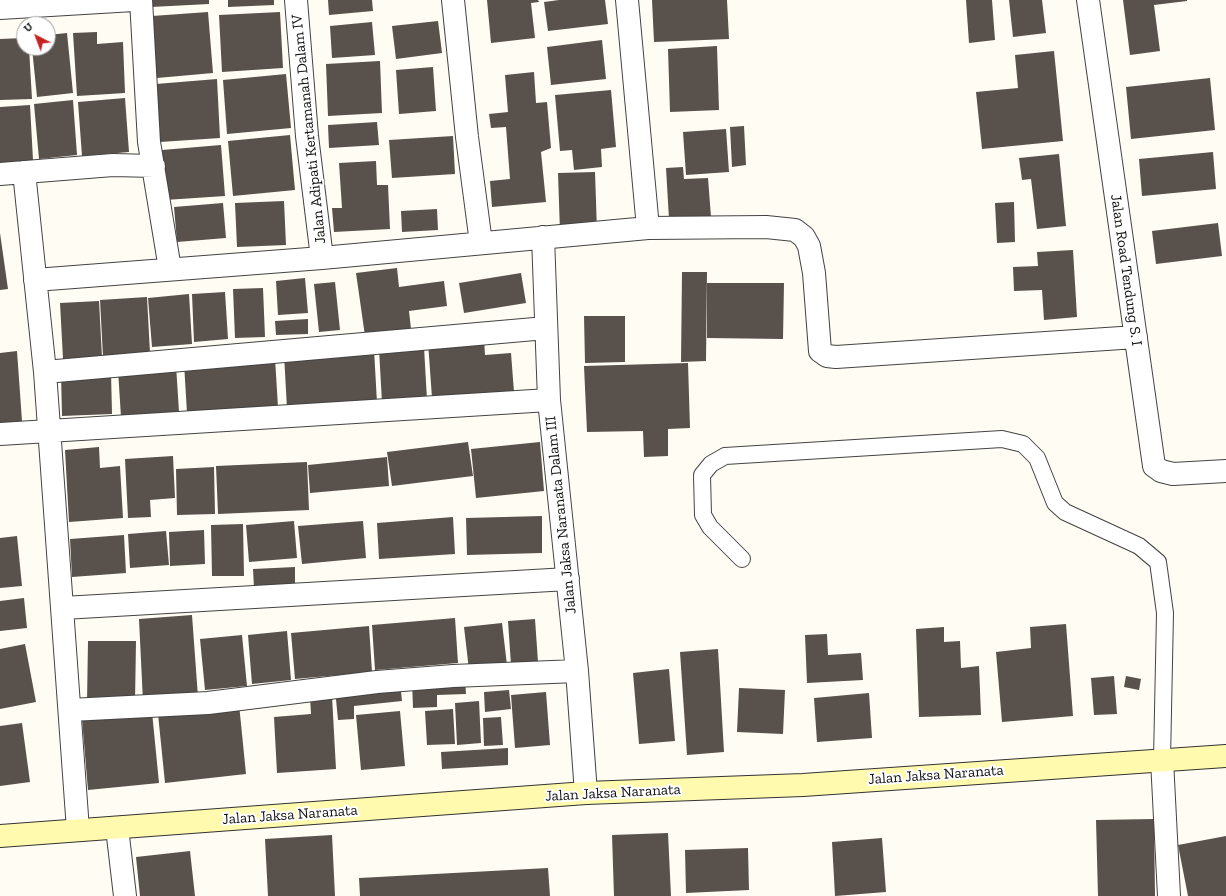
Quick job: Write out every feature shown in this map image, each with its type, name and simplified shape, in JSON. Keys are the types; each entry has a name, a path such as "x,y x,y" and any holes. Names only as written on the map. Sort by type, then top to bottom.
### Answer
{"main road":[{"name":"Jalan Jaksa Naranata","path":"0,836 586,793 803,784 1226,756"}],"street":[{"path":"0,8 134,0"},
{"path":"141,0 150,142 170,270"},
{"name":"Jalan Adipati Kertamanah Dalam IV","path":"296,0 307,136 322,258"},
{"path":"453,0 467,137 481,243"},
{"path":"627,0 648,228"},
{"name":"Jalan Road Tendung S. I","path":"1088,0 1154,466 1161,471 1173,474 1226,471"},
{"path":"0,174 113,165 154,166"},
{"path":"24,172 50,431 78,830"},
{"path":"35,280 322,258 648,228 766,227 795,230 804,237 809,246 814,273 820,351 827,356 836,357 1136,337"},
{"name":"Jalan Jaksa Naranata Dalam III","path":"543,237 549,400 577,671 586,793"},
{"path":"45,372 546,328"},
{"path":"0,434 549,400"},
{"path":"63,608 568,579"},
{"path":"70,710 208,703 377,682 453,676 577,671"},
{"path":"1162,760 1169,896"},
{"path":"118,828 125,896"}],"lane":[{"path":"742,559 710,527 703,515 702,475 711,464 725,456 1002,439 1023,444 1037,458 1055,503 1065,512 1139,546 1158,562 1165,613 1162,760"}],"building":[{"path":"151,0 209,0 209,4 151,7"},
{"path":"228,0 274,0 274,5 228,7"},
{"path":"328,0 372,0 373,11 329,15"},
{"path":"487,0 538,0 539,2 531,3 535,38 491,43"},
{"path":"559,0 605,0 608,24 548,31 544,2"},
{"path":"652,0 727,0 729,39 654,42"},
{"path":"966,0 992,0 995,40 969,43"},
{"path":"1009,0 1042,0 1046,33 1013,37"},
{"path":"1123,0 1187,1 1154,5 1160,51 1130,55"},
{"path":"208,12 213,73 157,78 152,16"},
{"path":"280,12 283,68 222,72 219,15"},
{"path":"438,21 442,53 396,59 392,26"},
{"path":"372,22 375,55 332,58 330,26"},
{"path":"97,32 97,44 123,42 125,93 77,96 73,33"},
{"path":"67,33 73,93 37,97 33,56 56,56 56,34"},
{"path":"16,38 16,56 29,56 32,99 0,100 0,39"},
{"path":"602,40 606,79 551,85 547,47"},
{"path":"717,46 719,110 670,112 668,49"},
{"path":"1054,51 1063,141 982,149 976,92 1018,88 1015,55"},
{"path":"380,61 382,113 328,116 326,64"},
{"path":"433,67 436,111 399,114 396,70"},
{"path":"534,72 536,103 547,102 551,148 541,152 546,202 492,207 490,181 510,179 506,127 491,128 489,114 508,112 505,75"},
{"path":"286,74 291,128 227,134 223,80"},
{"path":"1210,78 1215,130 1131,139 1126,87"},
{"path":"217,79 220,138 160,142 156,84"},
{"path":"611,90 616,147 601,149 602,167 574,170 572,150 560,151 555,95"},
{"path":"125,98 129,152 82,156 78,102"},
{"path":"73,100 77,155 39,159 34,104"},
{"path":"30,105 33,160 0,163 0,107"},
{"path":"377,122 379,145 329,148 328,125"},
{"path":"744,126 746,165 732,167 730,127"},
{"path":"726,129 729,172 686,175 683,132"},
{"path":"290,135 295,190 233,196 228,141"},
{"path":"453,136 455,174 392,178 389,140"},
{"path":"221,145 225,196 165,200 162,150"},
{"path":"1213,152 1216,189 1142,196 1139,159"},
{"path":"1059,154 1066,226 1037,229 1031,179 1022,180 1019,158"},
{"path":"376,161 377,185 388,185 390,229 334,232 332,208 342,208 339,163"},
{"path":"683,167 684,179 708,178 711,217 669,219 666,168"},
{"path":"595,172 597,231 560,232 558,173"},
{"path":"284,201 286,245 237,247 235,203"},
{"path":"1014,202 1015,242 997,243 995,203"},
{"path":"223,203 226,238 177,242 174,207"},
{"path":"437,209 438,230 402,232 401,211"},
{"path":"1218,223 1222,256 1156,264 1152,231"},
{"path":"0,233 8,289 0,290"},
{"path":"1073,250 1077,317 1044,320 1042,290 1014,291 1013,267 1038,266 1037,252"},
{"path":"397,268 399,287 444,281 447,306 409,311 411,329 365,336 356,273"},
{"path":"682,272 707,272 706,361 681,362"},
{"path":"521,273 526,303 464,313 459,283"},
{"path":"305,278 308,313 278,315 276,281"},
{"path":"335,282 340,330 319,332 314,284"},
{"path":"707,283 784,283 783,339 707,338"},
{"path":"263,288 265,337 235,338 233,289"},
{"path":"225,292 228,339 194,342 192,294"},
{"path":"189,294 192,344 152,347 148,298"},
{"path":"147,297 150,353 103,357 100,300"},
{"path":"99,301 102,357 63,359 60,303"},
{"path":"584,316 625,316 625,362 585,363"},
{"path":"308,319 308,334 276,335 275,321"},
{"path":"484,338 485,355 511,353 514,392 432,398 428,342"},
{"path":"424,347 427,400 382,403 379,349"},
{"path":"374,349 377,403 287,409 284,354"},
{"path":"17,351 22,421 0,423 0,353"},
{"path":"275,358 278,407 187,413 184,363"},
{"path":"688,363 690,428 668,429 668,456 644,457 643,431 587,432 584,366"},
{"path":"176,365 179,412 121,417 118,370"},
{"path":"111,372 112,414 62,416 61,373"},
{"path":"468,442 473,476 392,486 387,452"},
{"path":"540,442 544,491 476,498 471,449"},
{"path":"99,447 100,468 120,466 123,518 69,522 65,450"},
{"path":"173,456 175,498 150,500 151,517 128,518 125,459"},
{"path":"387,457 389,486 310,493 308,465"},
{"path":"307,462 309,510 218,514 216,466"},
{"path":"214,467 215,514 177,515 176,469"},
{"path":"542,516 542,553 467,555 466,518"},
{"path":"453,517 455,554 379,559 377,523"},
{"path":"294,521 297,558 249,562 246,525"},
{"path":"363,521 366,558 302,564 298,526"},
{"path":"243,524 244,576 212,576 211,525"},
{"path":"204,530 205,564 170,566 169,532"},
{"path":"166,531 169,565 130,568 128,534"},
{"path":"124,535 126,573 72,577 70,539"},
{"path":"17,536 22,586 0,588 0,538"},
{"path":"295,567 295,586 254,588 253,569"},
{"path":"24,598 27,628 0,631 0,601"},
{"path":"192,615 198,697 143,702 139,619"},
{"path":"455,618 458,663 375,670 372,625"},
{"path":"535,619 538,662 511,665 508,621"},
{"path":"502,623 507,665 469,670 464,627"},
{"path":"1066,624 1073,716 1002,722 996,652 1031,648 1030,627"},
{"path":"369,626 372,672 295,679 291,633"},
{"path":"944,627 944,642 960,641 961,668 979,666 981,715 919,717 916,629"},
{"path":"287,631 291,680 252,684 248,635"},
{"path":"827,634 828,655 861,653 863,680 807,683 805,635"},
{"path":"242,635 247,686 205,690 200,639"},
{"path":"88,641 136,641 135,702 87,702"},
{"path":"25,644 36,702 0,709 0,649"},
{"path":"718,649 724,752 687,755 680,652"},
{"path":"669,669 675,741 639,744 633,673"},
{"path":"1114,676 1117,714 1094,715 1091,678"},
{"path":"1126,676 1141,679 1139,690 1124,687"},
{"path":"465,679 466,694 437,695 437,707 413,708 412,681"},
{"path":"400,682 402,701 354,706 354,719 338,720 335,689"},
{"path":"739,688 785,690 783,734 737,732"},
{"path":"509,690 511,709 485,712 484,692"},
{"path":"546,692 550,745 515,748 511,695"},
{"path":"869,693 872,738 817,742 814,698"},
{"path":"332,696 336,769 277,773 274,717 311,714 310,697"},
{"path":"479,701 481,743 457,745 455,703"},
{"path":"239,704 246,774 165,783 158,714"},
{"path":"453,709 455,744 427,745 425,711"},
{"path":"400,711 405,766 361,770 356,715"},
{"path":"152,712 159,783 88,790 82,719"},
{"path":"501,717 503,745 484,746 483,718"},
{"path":"22,723 30,782 0,786 0,726"},
{"path":"508,748 508,765 442,769 441,752"},
{"path":"1154,819 1155,896 1098,896 1096,820"},
{"path":"668,833 671,896 614,896 612,835"},
{"path":"332,835 335,896 268,896 265,839"},
{"path":"1226,836 1226,896 1188,896 1178,845"},
{"path":"882,838 886,892 835,896 832,842"},
{"path":"748,848 749,890 686,893 685,850"},
{"path":"190,851 195,896 140,896 136,857"},
{"path":"548,868 550,896 360,896 359,878"}]}
